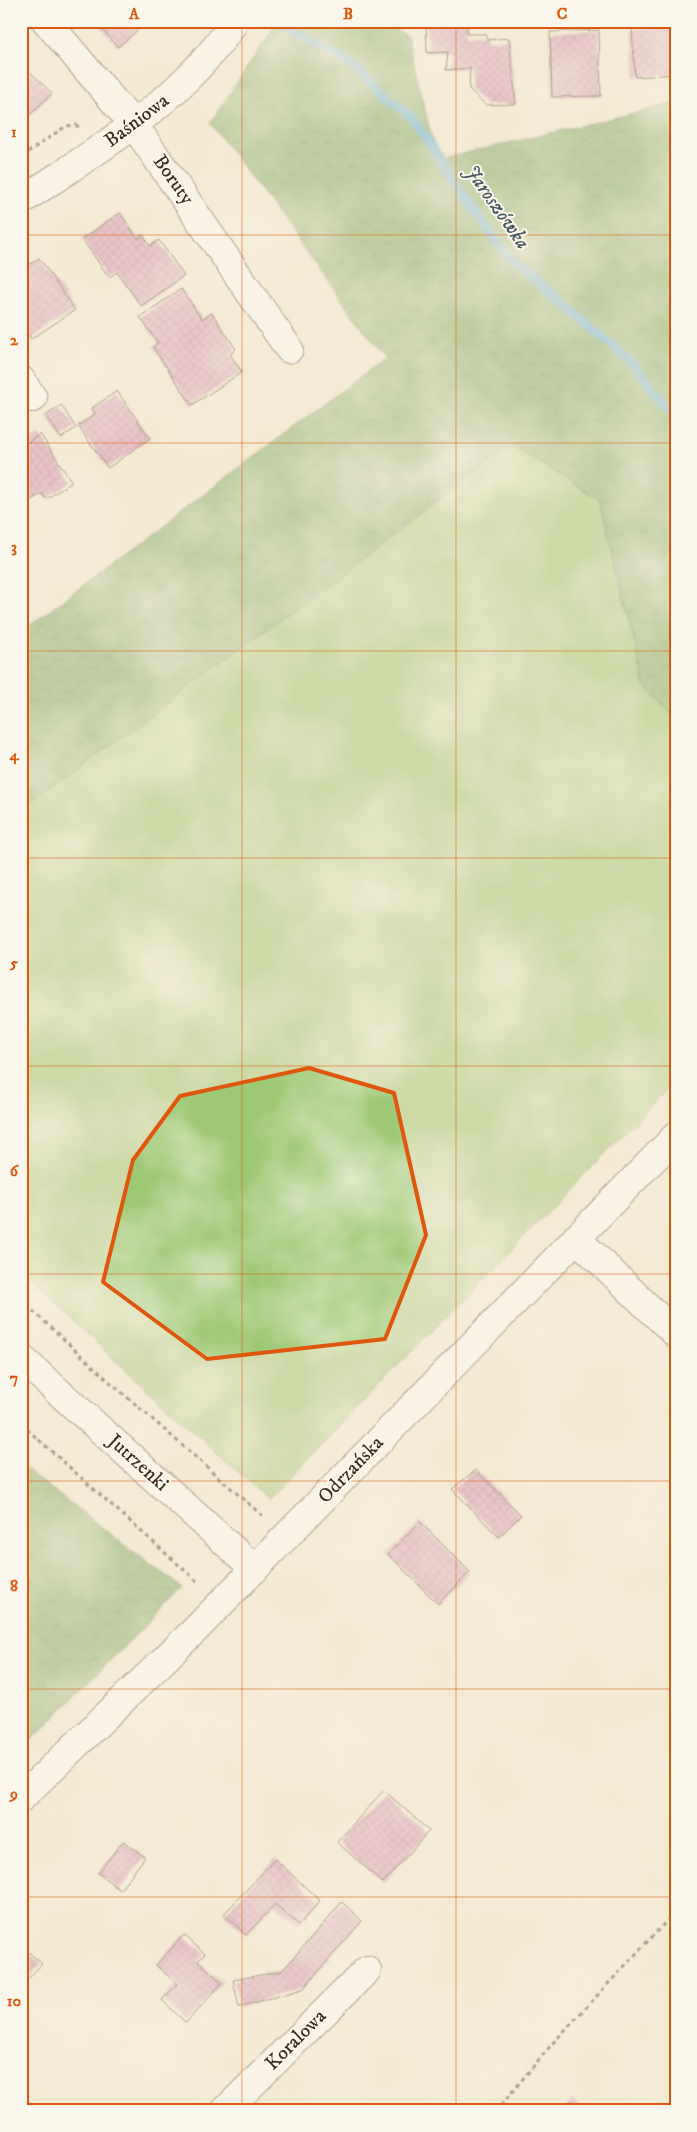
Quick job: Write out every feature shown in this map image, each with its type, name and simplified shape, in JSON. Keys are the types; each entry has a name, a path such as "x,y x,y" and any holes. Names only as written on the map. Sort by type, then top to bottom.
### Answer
{"street":[{"name":"Boruty","path":"46,21 134,125 288,349"},
{"name":"Baśniowa","path":"21,201 134,125 180,88 218,47 235,21"},
{"name":"Odrzańska","path":"21,1798 222,1603 676,1136"},
{"path":"576,1238 676,1334"},
{"name":"Jutrzenki","path":"21,1358 255,1569"},
{"name":"Koralowa","path":"225,2111 367,1970"}],"path":[{"path":"21,1300 110,1382 287,1536"},
{"path":"21,1424 222,1603"},
{"path":"496,2111 552,2044 676,1910"}],"highlighted area":[{"path":"309,1068 394,1093 426,1235 385,1339 207,1359 103,1282 133,1160 180,1096"}],"green space":[{"path":"278,21 375,21 407,35 437,160 676,103 676,719 645,685 600,500 512,446 21,812 21,632 385,358 210,123"},
{"path":"512,446 600,500 645,685 676,719 676,1080 268,1499 21,1274 21,812"},
{"path":"21,1466 182,1588 21,1751"}],"building":[{"path":"95,21 148,21 118,47"},
{"path":"426,21 468,21 467,34 486,34 487,40 509,38 516,104 486,105 469,89 470,68 446,70 448,52 427,53"},
{"path":"676,26 676,74 635,77 632,29"},
{"path":"599,30 601,96 552,97 550,32"},
{"path":"21,63 52,93 21,124"},
{"path":"120,213 138,239 143,235 150,246 159,240 184,276 141,306 117,272 109,277 82,239"},
{"path":"39,258 75,310 31,339 29,335 22,340 21,270"},
{"path":"181,289 202,319 212,313 236,349 230,354 242,372 192,405 153,347 158,343 140,317"},
{"path":"117,391 150,438 108,468 78,426 95,414 92,408"},
{"path":"61,405 76,428 61,438 46,416"},
{"path":"40,434 72,482 46,499 42,493 21,507 21,447"},
{"path":"476,1470 521,1515 499,1537 452,1489"},
{"path":"420,1522 470,1572 438,1604 388,1554"},
{"path":"384,1790 429,1831 383,1883 337,1842"},
{"path":"123,1841 145,1857 120,1890 98,1873"},
{"path":"275,1859 320,1901 299,1925 275,1904 246,1935 224,1914"},
{"path":"342,1902 362,1921 303,1989 239,2007 233,1980 282,1971"},
{"path":"184,1935 205,1954 198,1961 222,1983 186,2023 162,2000 177,1984 156,1965"},
{"path":"21,1945 42,1964 21,1986"},
{"path":"572,2100 585,2111 563,2111"}],"waterway":[{"name":"Jaroszówka","path":"285,27 350,64 413,119 466,199 512,262 571,309 635,366 676,417"}]}
